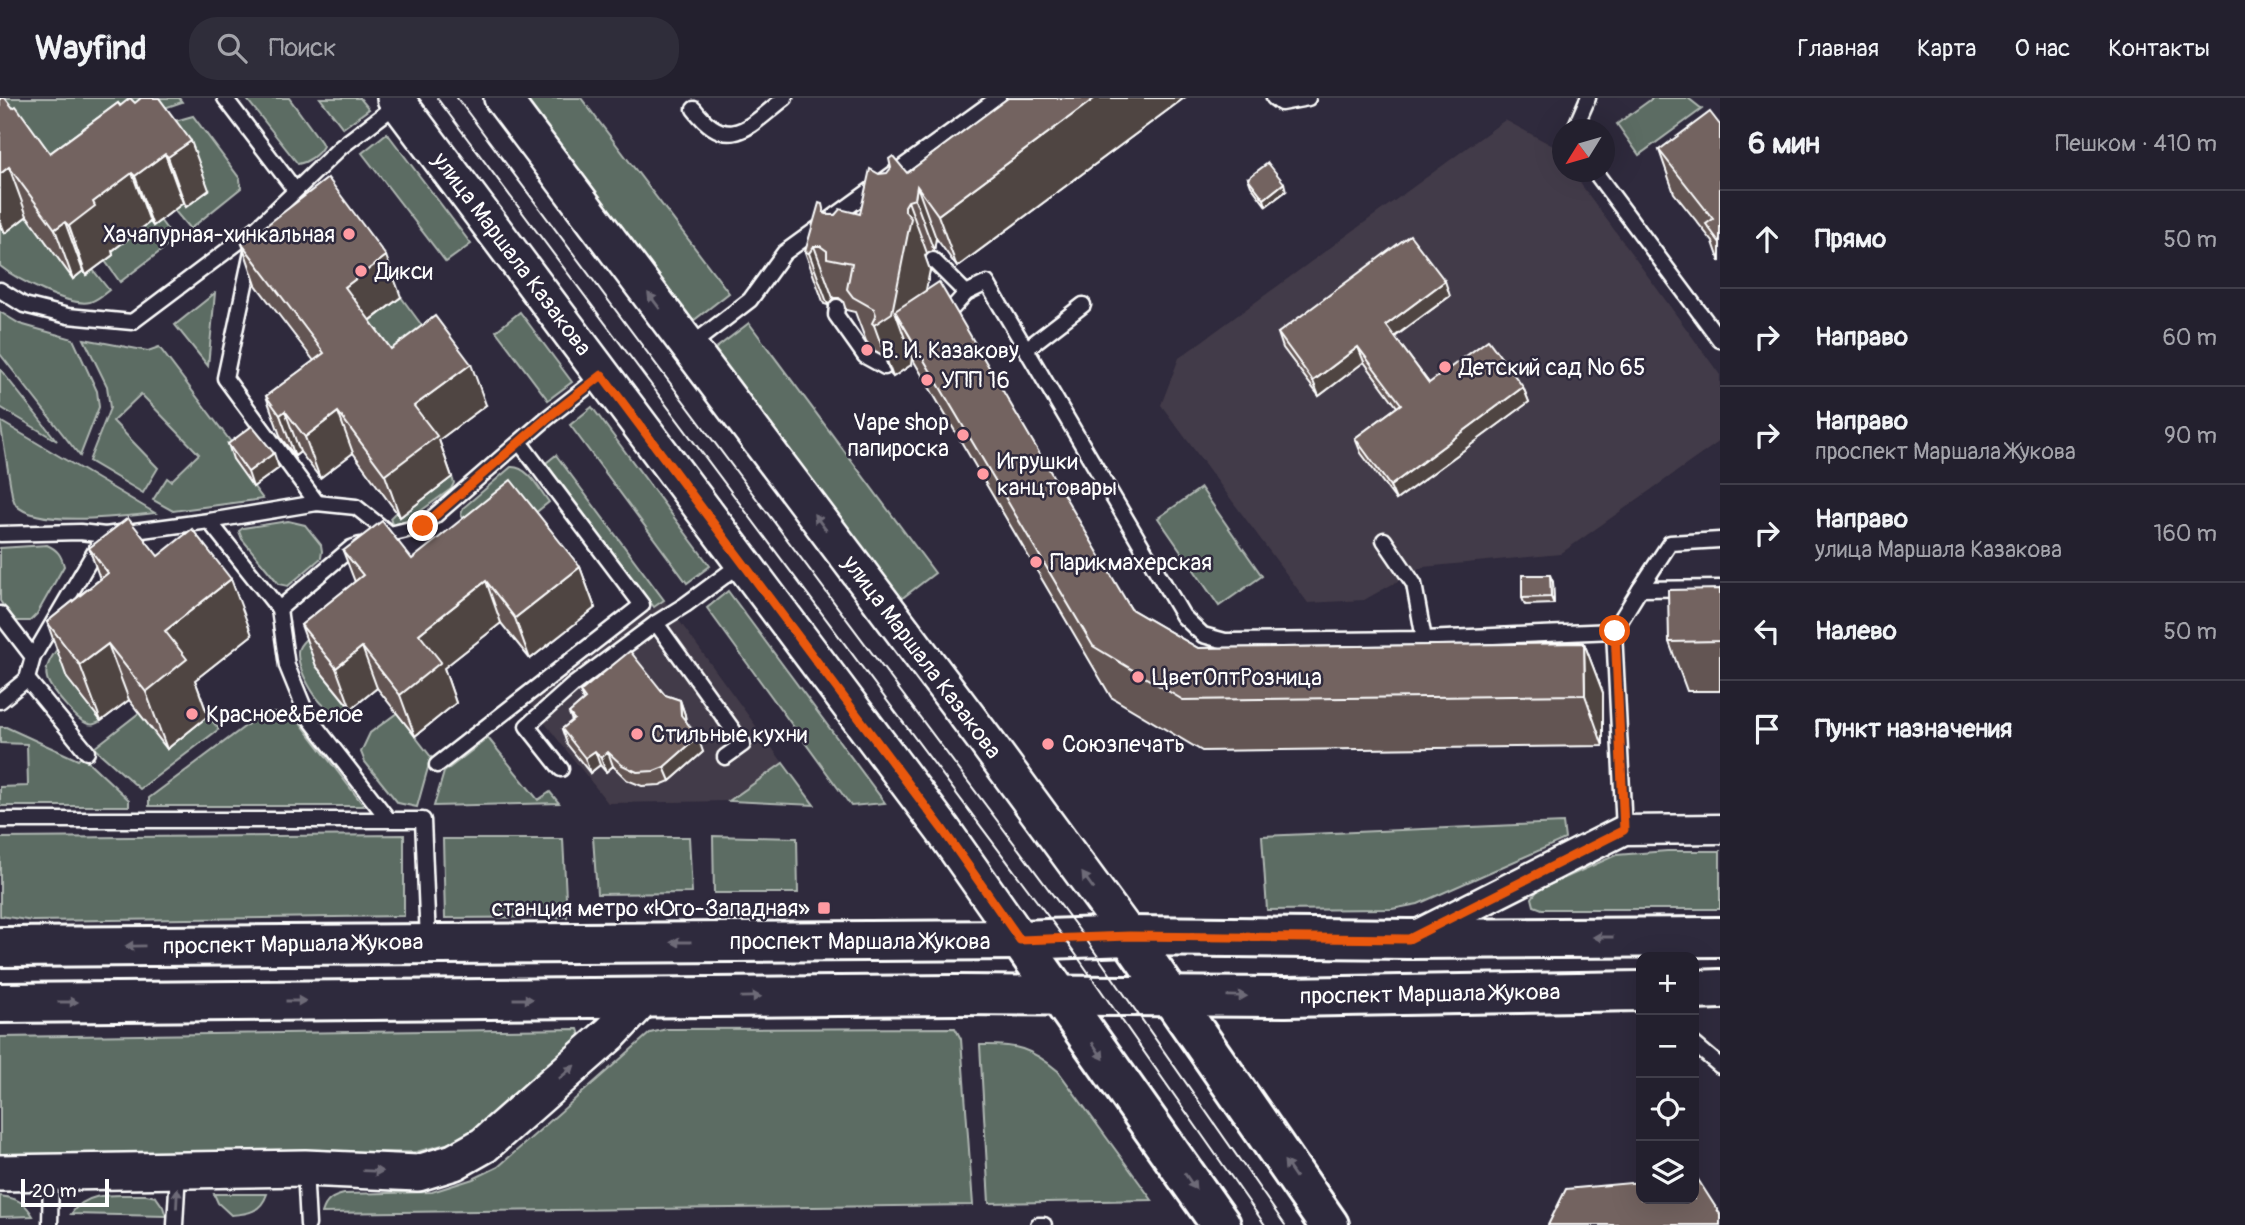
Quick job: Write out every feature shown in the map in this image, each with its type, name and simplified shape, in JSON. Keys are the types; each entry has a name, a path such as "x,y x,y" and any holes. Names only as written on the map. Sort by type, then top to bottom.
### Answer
{"main road":[{"name":"проспект Маршала Жукова","path":"1,946 1020,940 1129,936 1409,939 1720,937"},
{"name":"улица Маршала Казакова","path":"1129,936 1329,1225"},
{"name":"улица Маршала Казакова","path":"1020,940 1221,1225"},
{"path":"1699,989 1720,989"},
{"name":"проспект Маршала Жукова","path":"0,1003 1059,995 1635,996"}],"street":[{"name":"улица Маршала Казакова","path":"502,98 1129,936"},
{"name":"улица Маршала Казакова","path":"397,101 943,830 1020,940"},
{"path":"1409,939 1624,830 1720,829"},
{"path":"0,1173 305,1168 418,1172 454,1162 484,1145 611,1032 644,998"}],"lane":[{"path":"225,98 295,190"},
{"path":"694,109 706,125 724,134 743,130 785,98"},
{"path":"1274,98 1281,103 1308,98"},
{"path":"1579,119 1588,98"},
{"path":"688,347 750,300 784,253 860,197 881,190 995,99"},
{"path":"0,290 24,305 68,316 132,322 257,228 341,147 397,101"},
{"path":"1602,182 1720,340"},
{"path":"856,221 860,197"},
{"path":"257,228 225,378 317,503"},
{"path":"933,260 966,293"},
{"path":"928,335 966,293 987,283 1183,616 1203,635 1225,641 1424,639 1615,631"},
{"path":"1026,349 1083,305"},
{"path":"837,307 836,315 865,356 885,367"},
{"path":"279,609 351,548 423,526 546,419 602,375"},
{"path":"437,765 642,605 520,443"},
{"path":"0,534 80,532 105,535 317,503 356,508 390,534"},
{"path":"209,521 279,609 287,666 307,715 388,819"},
{"path":"0,701 27,679 33,657 105,535"},
{"path":"1384,540 1415,584 1424,639"},
{"path":"1624,830 1615,631 1670,543 1720,540"},
{"path":"561,769 527,726 573,685 743,562"},
{"path":"1640,589 1720,587"},
{"path":"0,614 33,657"},
{"path":"656,623 743,744 725,757"},
{"path":"27,679 88,752"},
{"path":"0,820 423,820 428,943"},
{"path":"1699,1048 1720,1066"},
{"path":"305,1168 308,1225"},
{"path":"176,1225 178,1171"},
{"path":"50,1225 51,1173"},
{"path":"1038,1225 1044,1225"}],"shaded area":[{"name":"Детский сад № 65","path":"1505,120 1552,145 1552,182 1579,182 1720,375 1720,441 1560,554 1423,567 1364,600 1308,603 1161,405 1179,358"},
{"path":"664,600 783,763 729,801 608,803 529,703"}],"green space":[{"path":"0,98 179,98 182,102 97,131 87,146 193,116 240,179 241,188 190,229 174,210 183,203 186,206 208,190 86,200"},
{"path":"246,98 289,98 323,146 312,158 298,164"},
{"path":"320,98 360,98 369,109 343,128"},
{"path":"526,98 581,98 729,293 693,321"},
{"path":"1653,98 1688,98 1702,109 1639,155 1617,124"},
{"path":"387,133 471,244 446,262 362,153"},
{"path":"27,216 87,275 93,270 109,290 90,302 70,300 30,284 0,266 0,227 5,233"},
{"path":"160,220 175,240 120,282 105,261 113,255 111,251 150,222 153,225"},
{"path":"215,293 208,366 175,325"},
{"path":"401,297 434,342 393,372 360,328"},
{"path":"0,312 20,324 73,339 97,391 99,407 80,456 0,354"},
{"path":"520,312 572,382 548,400 496,331"},
{"path":"749,323 935,573 901,599 715,349"},
{"path":"84,339 148,351 159,347 240,454 233,459 263,499 173,511 153,500 167,478 171,481 199,454 141,394 113,421 158,468 143,493 89,461 110,408 107,386"},
{"path":"0,369 57,441 0,407"},
{"path":"592,407 710,566 687,583 570,425"},
{"path":"0,421 155,513 82,519 27,512 16,505 12,495"},
{"path":"556,455 664,600 654,607 546,463"},
{"path":"511,467 528,474 549,502 488,551 461,515 463,508"},
{"path":"452,477 454,483 451,489 404,523 398,526 392,524 390,518 396,512 400,516"},
{"path":"1201,488 1262,576 1219,606 1158,518"},
{"path":"288,521 305,525 321,545 322,551 321,558 288,586 279,584 242,539 239,531 243,528"},
{"path":"47,545 58,553 64,566 37,614 30,621 15,621 0,601 0,548"},
{"path":"728,591 885,803 851,806 707,608"},
{"path":"307,638 316,666 351,709 338,712 328,708 309,686 298,651"},
{"path":"64,639 68,678 101,721 96,724 88,724 76,716 58,696 47,678 49,663"},
{"path":"271,712 285,712 299,721 364,806 149,806 149,798 259,716"},
{"path":"139,713 167,748 208,716 219,729 140,789 94,748"},
{"path":"397,713 431,757 417,807 398,803 365,762 361,752 370,733"},
{"path":"0,727 6,727 78,760 82,756 129,800 129,806 0,806 0,787 28,786 27,744 0,743"},
{"path":"488,738 538,800 550,792 559,803 434,806 444,772"},
{"path":"783,763 814,805 729,801"},
{"path":"1563,823 1565,839 1418,904 1392,909 1267,910 1262,836"},
{"path":"404,835 404,916 33,921 0,916 0,838"},
{"path":"713,836 797,838 798,893 714,893"},
{"path":"593,837 689,837 692,893 597,894"},
{"path":"443,839 563,839 567,917 445,918"},
{"path":"1720,851 1720,909 1542,909 1534,906 1532,898 1538,890 1616,855"},
{"path":"955,1028 961,1039 973,1205 322,1213 325,1205 336,1196 432,1192 473,1179 498,1167 650,1033 667,1029"},
{"path":"578,1029 581,1038 477,1129 450,1143 416,1152 0,1154 0,1037"},
{"path":"980,1045 1004,1045 1031,1052 1058,1071 1152,1200 989,1203"},
{"path":"214,1194 267,1194 261,1205 253,1211 231,1215 218,1203"},
{"path":"0,1196 20,1202 33,1216 0,1217"},
{"path":"95,1197 156,1197 166,1216 71,1214 78,1206"}],"building":[{"path":"0,98 5,98 13,108 16,106 50,153 118,103 120,106 130,98 135,103 141,98 159,98 191,141 168,157 165,154 135,176 132,173 93,202 95,206 69,226 65,222 55,229 9,167 0,174"},
{"path":"1008,98 1095,98 938,215 917,186 915,199 908,201 905,206 905,211 911,218 892,313 874,325 874,309 853,297 847,289 852,263 827,258 827,251 820,246 814,246 809,253 805,252 819,203 822,204 824,213 829,215 835,215 840,209 860,214 870,169 879,174 887,173 891,168 889,159 893,156 907,173"},
{"path":"1710,112 1720,125 1720,243 1706,224 1713,219 1659,150"},
{"path":"1268,163 1284,183 1264,199 1248,178"},
{"path":"328,178 386,256 345,287 391,349 435,316 471,364 414,406 437,436 385,475 338,412 305,437 285,411 280,415 266,396 324,353 242,244"},
{"path":"1410,235 1445,281 1386,325 1429,383 1488,340 1523,387 1390,486 1355,438 1401,404 1358,347 1313,381 1278,333"},
{"path":"939,282 1131,609 1198,648 1584,643 1585,695 1183,700 1093,646 895,311"},
{"path":"252,426 274,453 248,472 228,444"},
{"path":"511,480 580,567 515,618 486,581 419,634 441,662 400,695 362,647 336,668 301,625 363,575 343,551 382,521 412,559"},
{"path":"128,518 158,556 192,529 231,579 165,631 187,659 146,692 108,644 80,665 47,622 108,573 89,548"},
{"path":"1522,575 1550,575 1551,597 1522,598"},
{"path":"1720,589 1720,641 1669,642 1668,590"},
{"path":"630,651 665,695 680,700 681,715 698,737 664,767 654,771 637,772 622,765 608,752 601,758 595,751 585,758 562,729 574,719 569,713 585,699 580,692"},
{"path":"1699,1181 1720,1214 1720,1225 1548,1225 1566,1189 1636,1182 1636,1204 1699,1204"}],"tram line":[{"path":"437,98 1065,939 1265,1225"},
{"path":"457,98 1085,938 1285,1225"}],"place":[{"name":"Хачапурная-хинкальная","path":"349,234"},
{"name":"Дикси","path":"361,271"},
{"name":"В. И. Казакову","path":"867,350"},
{"name":"Детский сад № 65","path":"1445,367"},
{"name":"УПП 16","path":"927,380"},
{"name":"Vape shop папироска","path":"963,435"},
{"name":"Игрушки канцтовары","path":"983,474"},
{"name":"Парикмахерская","path":"1036,562"},
{"name":"ЦветОптРозница","path":"1138,677"},
{"name":"Красное&Белое","path":"192,714"},
{"name":"Стильные кухни","path":"637,734"},
{"name":"Союзпечать","path":"1048,744"},
{"name":"станция метро «Юго-Западная»","path":"824,908"}],"route":[{"path":"423,526 546,419 602,375 943,830 1020,940 1129,936 1409,939 1624,830 1615,631"}]}
